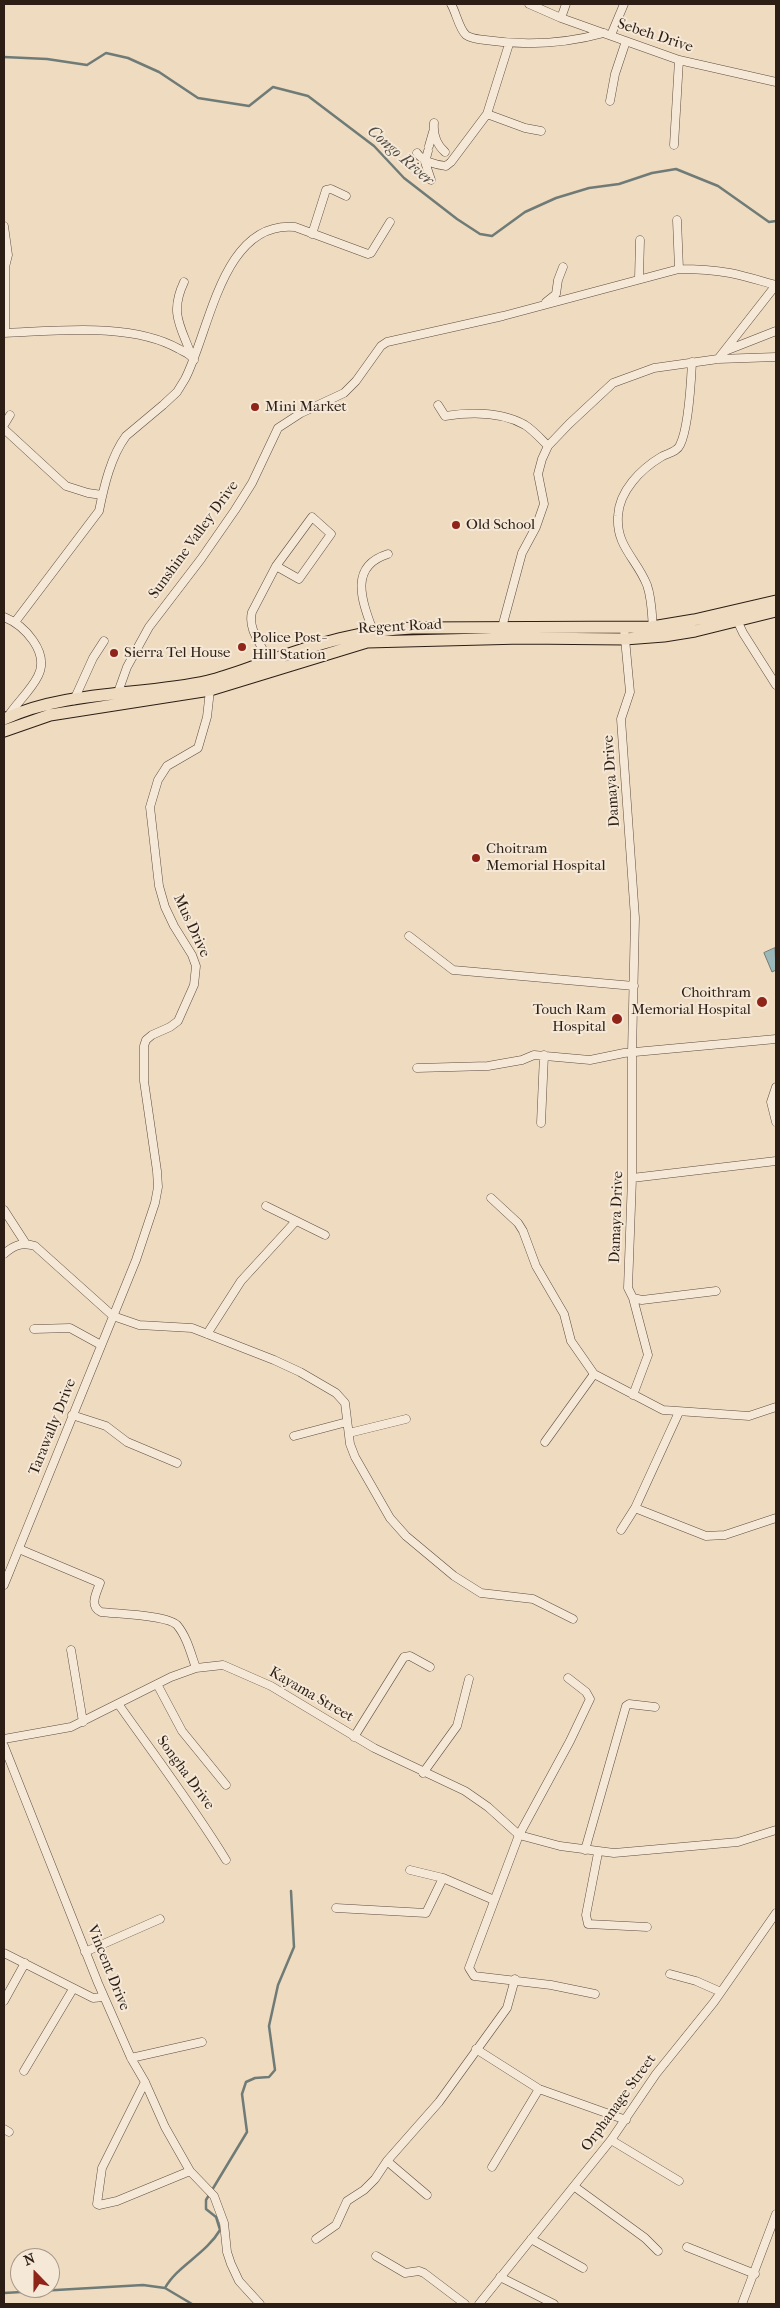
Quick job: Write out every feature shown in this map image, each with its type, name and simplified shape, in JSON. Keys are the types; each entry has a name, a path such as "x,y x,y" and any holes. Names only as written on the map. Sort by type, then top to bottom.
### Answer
{"main road":[{"name":"Regent Road","path":"735,615 776,600"},
{"name":"Regent Road","path":"4,730 50,715 210,690 332,640 375,636 412,628 501,633 624,634 653,632 694,620 776,611"},
{"name":"Regent Road","path":"6,716 74,700 208,681 271,666"}],"street":[{"path":"451,4 466,36 508,44 556,43 607,34 624,4"},
{"name":"Sebeh Drive","path":"529,4 561,18 679,60 776,82"},
{"path":"561,18 566,4"},
{"path":"610,100 615,74 626,41"},
{"path":"417,153 423,160 434,162 438,165 449,165 487,114 508,44"},
{"path":"674,145 679,60"},
{"path":"487,114 541,131"},
{"path":"431,180 425,162 434,127 438,144 445,152"},
{"path":"312,234 326,190 330,189 346,196"},
{"path":"677,220 679,269"},
{"path":"14,622 99,511 102,495 120,444 126,436 177,392 185,379 226,273 245,245 262,234 283,226 295,227 368,254 371,253 390,222"},
{"path":"4,226 8,255 5,267 4,333 107,330 161,342 193,358"},
{"path":"639,278 640,240"},
{"path":"542,305 556,294 558,280 563,267"},
{"name":"Sunshine Valley Drive","path":"117,695 127,667 149,627 201,560 235,510 252,483 278,428 282,423 344,393 356,381 381,346 387,342 542,305 679,269 733,273 776,285"},
{"path":"184,282 178,294 175,308 193,358"},
{"path":"718,359 776,285"},
{"path":"725,351 776,332"},
{"path":"501,633 520,559 544,504 538,474 548,446 613,384 654,368 718,359 776,357"},
{"path":"653,632 647,585 626,551 619,535 618,516 621,498 631,483 649,465 676,450 680,444 686,418 692,362"},
{"path":"438,405 445,416 476,414 498,416 525,425 548,446"},
{"path":"10,415 4,427 66,486 102,495"},
{"path":"271,666 253,630 250,619 252,612 276,566 312,517 331,534 299,579 276,566"},
{"path":"375,636 362,599 363,575 370,563 388,554"},
{"path":"735,615 776,685"},
{"path":"4,618 25,630 32,640 40,663 39,674 32,686 6,716 4,730"},
{"name":"Damaya Drive","path":"624,634 630,692 622,719 635,918 632,1178 628,1288 633,1298 648,1355 633,1395"},
{"path":"74,700 92,658 104,641"},
{"name":"Mus Drive","path":"113,1316 136,1260 155,1203 158,1187 144,1081 144,1046 146,1040 152,1035 178,1021 196,978 196,966 192,955 174,926 165,907 159,886 150,807 158,780 167,766 198,748 207,717 210,690"},
{"path":"409,936 453,970 634,986"},
{"path":"417,1068 488,1066 522,1060 534,1055 590,1060 632,1053 776,1039"},
{"path":"541,1123 544,1055"},
{"path":"776,1087 772,1102 776,1122"},
{"path":"632,1178 776,1162"},
{"path":"491,1198 523,1230 536,1266 564,1314 571,1341 594,1374 663,1410 749,1416 776,1408"},
{"path":"266,1206 325,1235"},
{"path":"4,1210 26,1244"},
{"path":"207,1334 241,1280 296,1221"},
{"path":"4,1254 17,1245 26,1244 42,1251 113,1316 139,1324 192,1328 274,1360 331,1390 342,1398 345,1404 350,1444 364,1472 390,1518 406,1536 454,1576 481,1593 533,1599 573,1619"},
{"path":"633,1298 642,1300 716,1291"},
{"name":"Tarawally Drive","path":"4,1585 113,1316"},
{"path":"34,1329 70,1328 101,1345"},
{"path":"545,1442 594,1374"},
{"path":"621,1530 635,1508 679,1412"},
{"path":"72,1415 106,1426 126,1442 177,1463"},
{"path":"349,1433 406,1419"},
{"path":"294,1436 347,1422"},
{"path":"635,1508 706,1536 725,1534 776,1518"},
{"path":"19,1549 100,1583 94,1605 96,1610 158,1618 176,1624 183,1634 196,1668"},
{"path":"71,1650 77,1725"},
{"path":"354,1736 404,1657 410,1656 430,1667"},
{"name":"Kayama Street","path":"4,1739 77,1725 157,1684 196,1668 223,1665 272,1686 354,1736 423,1773 465,1791 478,1799 519,1835"},
{"path":"568,1678 586,1692 590,1699 560,1762 519,1835 473,1957 470,1972 474,1976 515,1979 595,1994"},
{"path":"423,1773 457,1726 469,1680"},
{"path":"157,1684 182,1731 226,1785"},
{"name":"Songha Drive","path":"119,1704 156,1759 181,1789 226,1860"},
{"path":"585,1850 626,1706 629,1704 655,1707"},
{"name":"Vincent Drive","path":"4,1746 85,1952 131,2058 145,2082 165,2127 190,2171 214,2196 224,2223 227,2252 231,2264 239,2281 260,2304"},
{"path":"519,1835 598,1853 648,1852 720,1844 759,1837 776,1830"},
{"path":"598,1853 586,1915 588,1924 647,1927"},
{"path":"410,1870 443,1878 494,1900"},
{"path":"336,1908 426,1913 443,1878"},
{"name":"Orphanage Street","path":"479,2304 611,2140 656,2074 722,1992 775,1917"},
{"path":"85,1952 160,1919"},
{"path":"4,1953 93,1998 104,1997"},
{"path":"4,2001 25,1963"},
{"path":"670,1974 696,1981 722,1992"},
{"path":"316,2239 336,2225 347,2201 364,2190 375,2179 387,2160 439,2102 462,2072 476,2049 507,2008 515,1979"},
{"path":"24,2071 73,1989"},
{"path":"131,2058 202,2042"},
{"path":"476,2049 539,2089 626,2120"},
{"path":"145,2082 102,2168 97,2204 117,2201 190,2171"},
{"path":"492,2167 539,2089"},
{"path":"611,2140 679,2181"},
{"path":"387,2160 427,2195"},
{"path":"574,2186 645,2238 658,2251"},
{"path":"742,2304 755,2274 776,2214"},
{"path":"531,2239 583,2268"},
{"path":"687,2247 755,2274"},
{"path":"376,2256 405,2273 419,2272 424,2274 465,2304"},
{"path":"500,2276 554,2304"}],"water":[{"path":"775,948 776,970 772,972 764,953"}],"waterway":[{"name":"Congo River","path":"4,57 47,59 87,65 106,53 128,58 159,72 198,98 249,106 273,87 308,96 374,146 404,178 457,219 480,234 492,236 525,212 556,198 589,188 619,184 652,173 676,169 718,186 769,222 776,221"},
{"path":"165,2288 170,2280 207,2246 220,2230 216,2217 206,2209 206,2200 247,2132 242,2094 246,2082 255,2078 269,2077 275,2070 269,2026 278,1985 294,1947 291,1891"},
{"path":"4,2293 143,2285 165,2288 192,2304"}],"place":[{"name":"Mini Market","path":"255,407"},
{"name":"Old School","path":"456,525"},
{"name":"Police Post- Hill Station","path":"242,647"},
{"name":"Sierra Tel House","path":"114,653"},
{"name":"Choitram Memorial Hospital","path":"476,858"},
{"name":"Choithram Memorial Hospital","path":"762,1002"},
{"name":"Touch Ram Hospital","path":"617,1019"}]}
